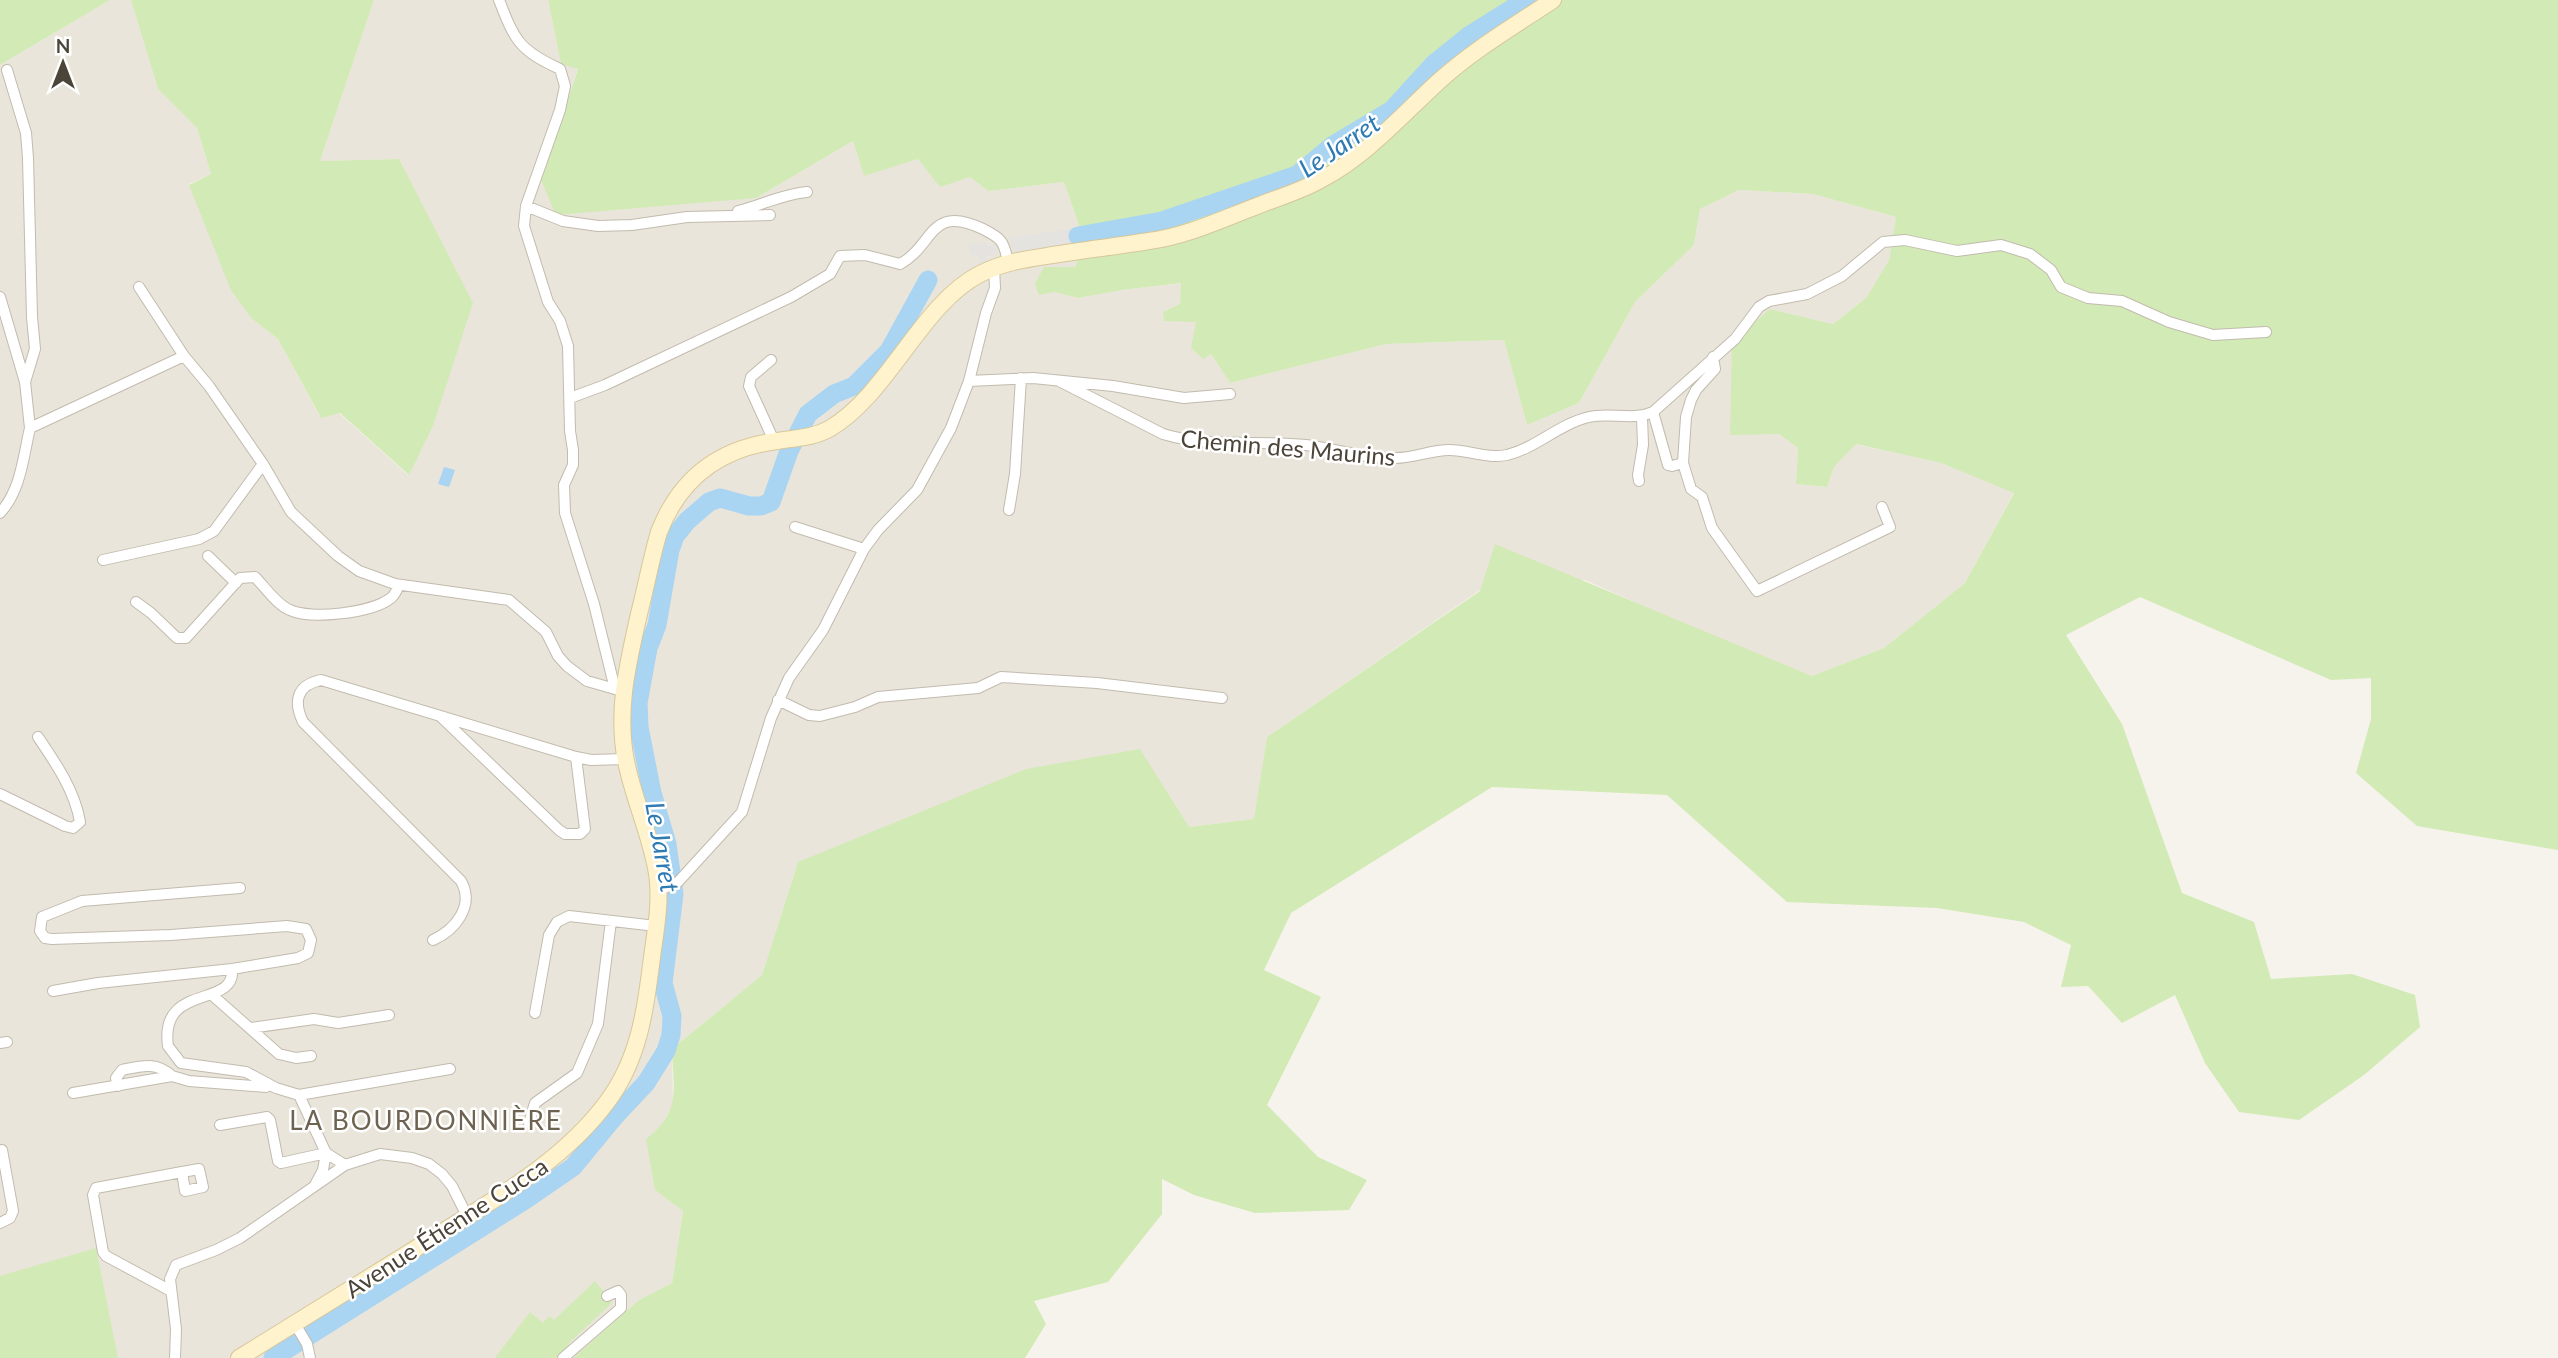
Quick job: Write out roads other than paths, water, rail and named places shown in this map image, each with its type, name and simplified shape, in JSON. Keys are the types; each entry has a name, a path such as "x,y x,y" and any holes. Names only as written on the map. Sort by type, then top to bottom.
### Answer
{"main road":[{"path":"1001,265 1171,237 1297,192 1351,161 1388,131 1470,54 1553,0"},
{"name":"Avenue Étienne Cucca","path":"239,1358 298,1328 556,1156 608,1101 626,1070 639,1039 662,889 625,759 619,690 667,511 690,480 718,459 780,440 808,437 828,430 855,409 949,298 976,276 1001,265"}],"street":[{"path":"499,0 512,31 531,56 560,69 565,86 560,110 526,206 524,226 548,302 560,321 568,346 573,465 565,485 565,513 619,690"},
{"path":"7,70 26,133 28,158 35,349 25,382"},
{"path":"722,215 762,205 789,193 807,192"},
{"path":"526,206 564,221 598,226 722,215 770,215"},
{"path":"570,398 605,385 791,297 830,274 840,256 865,255 900,264 905,262 934,229 954,220 982,228 997,236 1005,245 969,381 951,428 917,490 878,530 864,550 823,631 789,678 778,700 741,812 678,882 662,889"},
{"path":"1639,481 1647,414 1735,340 1759,307 1769,300 1807,294 1856,267 1884,242 1905,240 1957,251 2001,245 2015,248 2030,254 2051,270 2061,286 2088,298 2122,301 2169,321 2213,335 2266,332"},
{"path":"139,287 184,356 209,386 263,464 291,512 338,556 377,579 399,585 509,600 546,632 558,656 567,666 587,681 619,690"},
{"path":"0,296 25,382 30,428 16,490 0,513"},
{"path":"30,428 184,356"},
{"path":"1713,357 1715,369 1696,390 1686,417 1683,463 1691,489 1702,497 1712,528 1757,591 1890,527 1882,507"},
{"path":"771,360 751,377 749,386 780,440"},
{"path":"969,381 1021,378 1113,386 1184,398 1230,394"},
{"path":"1009,510 1021,378"},
{"name":"Chemin des Maurins","path":"1061,382 1163,434 1181,439 1307,445 1349,455 1386,458 1446,450 1467,450 1493,457 1509,454 1587,417 1647,414"},
{"path":"1647,414 1668,465 1683,463"},
{"path":"103,560 199,539 214,531 263,464"},
{"path":"795,527 864,550"},
{"path":"208,556 236,583"},
{"path":"136,602 152,613 177,638 186,638 240,578 255,577 286,609 304,615 359,610 380,604 393,597 399,585"},
{"path":"778,700 809,715 820,716 855,707 878,697 978,688 1001,677 1097,682 1222,698"},
{"path":"433,940 445,934 463,913 466,890 461,881 303,722 297,702 306,687 321,680 576,757 591,760 625,759"},
{"path":"440,715 559,830 572,835 580,834 585,829 576,757"},
{"path":"0,794 65,826 73,828 80,822 58,766 38,737"},
{"path":"53,991 98,983 232,969 298,958 308,953 311,940 306,929 287,926 171,935 52,939 44,938 40,931 41,917 82,901 240,888"},
{"path":"535,1013 549,934 557,922 569,916 656,926"},
{"path":"529,1123 535,1103 577,1073 598,1024 611,921"},
{"path":"232,969 233,978 230,985 181,1005 174,1013 167,1037 171,1052 181,1063 246,1072 276,1088"},
{"path":"211,994 279,1054 296,1058 312,1056"},
{"path":"251,1028 314,1019 338,1023 389,1015"},
{"path":"73,1093 118,1086 116,1078 122,1070 149,1065 190,1081 245,1083 299,1095 450,1069"},
{"path":"299,1095 326,1153 345,1165"},
{"path":"220,1125 267,1117 270,1120 278,1161 281,1163 326,1153"},
{"path":"0,1223 10,1218 13,1211 2,1150"},
{"path":"315,1186 323,1170 326,1153"},
{"path":"175,1358 176,1329 170,1279 176,1265 240,1238 345,1165 380,1154 412,1158 429,1164 452,1186 467,1216"},
{"path":"171,1291 106,1256 103,1252 93,1195 96,1188 181,1172"},
{"path":"564,1358 621,1308 621,1295 618,1291 607,1296"},
{"path":"298,1328 307,1344 310,1358"}],"water":[{"path":"444,467 455,470 449,487 438,484"}],"waterway":[{"name":"Le Jarret","path":"1078,236 1162,221 1297,175 1332,146 1392,110 1434,64 1470,35 1526,0"},
{"name":"Le Jarret","path":"273,1358 573,1167 646,1083 666,1051 671,1035 672,1016 663,983 674,894 667,844 652,793 639,727 638,703 648,648 657,625 670,550 675,536 687,521 709,502 720,498 749,506 761,506 771,502 789,451 808,414 834,394 854,386 889,351 928,280"}],"district":[{"name":"LA BOURDONNIÈRE","path":"426,1120"}]}
